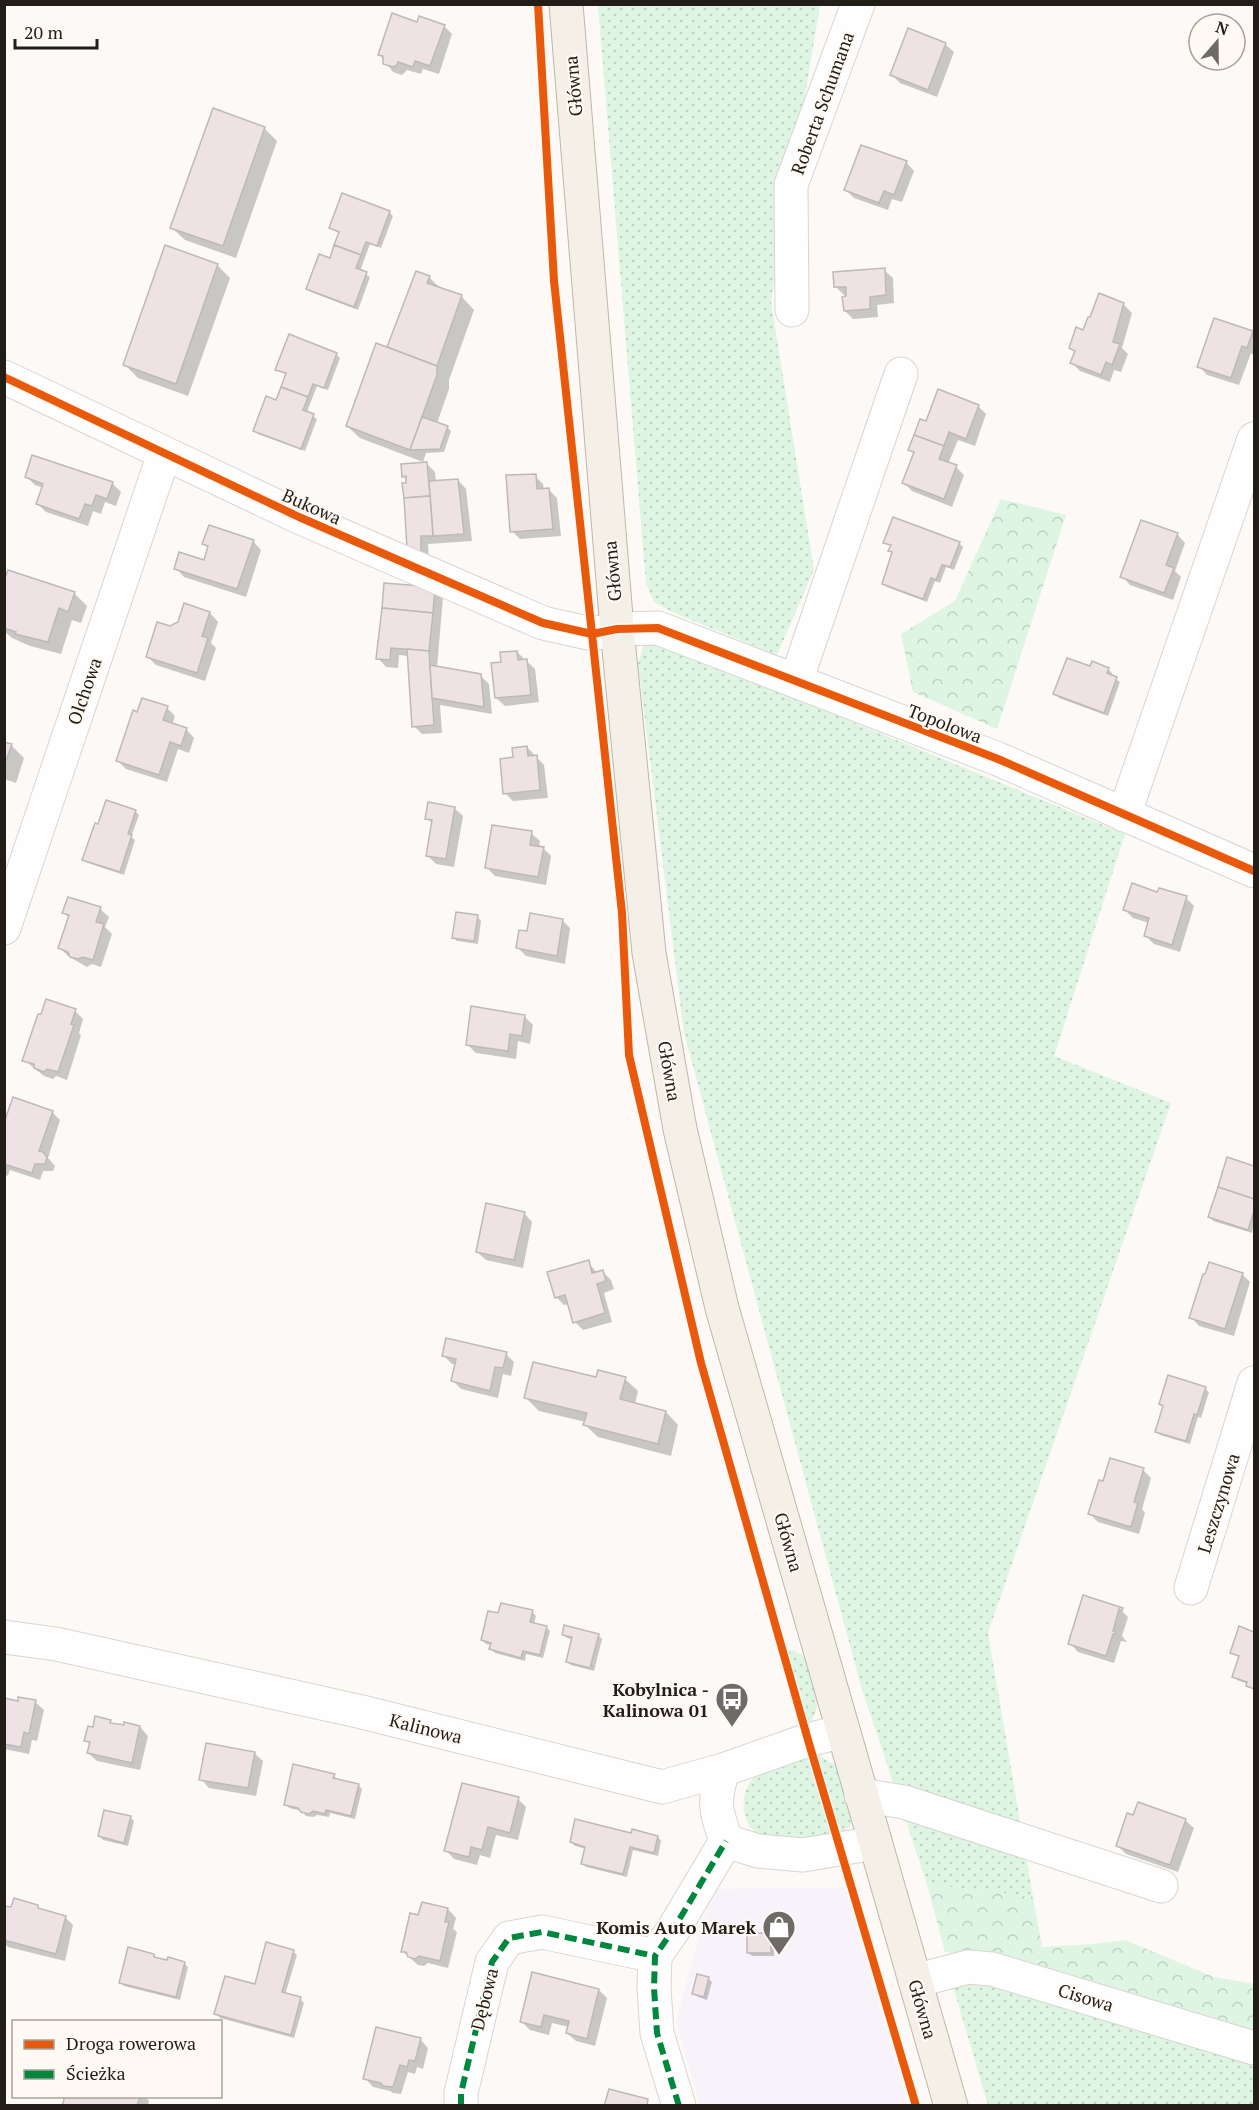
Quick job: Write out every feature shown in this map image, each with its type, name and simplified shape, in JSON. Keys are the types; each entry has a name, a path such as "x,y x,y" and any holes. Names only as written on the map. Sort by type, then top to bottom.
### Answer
{"main road":[{"name":"Główna","path":"566,4 617,629 649,953 680,1129 722,1308 951,2106"}],"street":[{"name":"Roberta Schumana","path":"792,310 791,185 858,4"},
{"path":"796,681 902,374"},
{"name":"Bukowa","path":"4,377 299,517 543,623 592,634 617,629"},
{"path":"1124,814 1254,439"},
{"name":"Olchowa","path":"4,928 164,454"},
{"name":"Topolowa","path":"617,629 658,628 998,759 1254,872"},
{"name":"Leszczynowa","path":"1191,1588 1254,1383"},
{"name":"Kalinowa","path":"4,1636 56,1644 362,1712 662,1786 723,1770 808,1740 843,1731"},
{"path":"679,2106 657,2033 654,1988 655,1956 726,1840 718,1817 715,1796 723,1770"},
{"path":"861,1795 904,1802 1161,1886"},
{"path":"726,1840 758,1851 803,1855 875,1843"},
{"name":"Dębowa","path":"461,2106 461,2093 492,1962 509,1938 542,1932 655,1956"},
{"name":"Cisowa","path":"915,1981 968,1967 992,1969 1254,2048"}],"shaded area":[{"name":"Komis Auto Marek","path":"845,1888 908,2105 700,2105 676,2022 712,1889"}],"green space":[{"path":"598,5 820,5 771,302 814,570 777,655 672,612 654,602 646,584"},
{"path":"1001,499 1066,515 997,729 913,692 901,634 955,601"},
{"path":"655,638 731,672 1125,834 1054,1056 1171,1103 988,1633 1033,1897 927,1884 861,1686 684,1033 638,663 644,645"},
{"path":"787,1650 793,1650 805,1657 814,1682 817,1708 809,1723"},
{"path":"807,1755 832,1838 777,1841 762,1837 748,1823 745,1814 745,1794 749,1785 754,1776 762,1770"},
{"path":"818,1755 835,1765 841,1773 853,1814 852,1824 841,1835"},
{"path":"927,1884 1033,1897 1042,1947 1125,1940 1214,1977 1254,1984 1254,2031 1014,1964 945,1952"},
{"path":"968,1979 1254,2059 1254,2105 988,2105 952,1983"}],"building":[{"path":"392,13 417,22 419,16 445,25 430,66 415,61 413,67 398,62 393,67 383,64 383,56 378,55"},
{"path":"908,28 946,43 928,90 890,75"},
{"path":"213,108 265,127 223,246 170,228"},
{"path":"861,145 907,161 894,195 884,191 879,203 844,190"},
{"path":"342,193 390,211 377,246 366,242 361,255 334,245 339,232 329,228"},
{"path":"165,245 218,264 176,384 123,365"},
{"path":"334,245 361,255 356,268 367,272 354,307 306,289 319,254 330,258"},
{"path":"885,268 886,295 870,297 870,309 844,311 842,297 846,296 846,287 834,287 833,272"},
{"path":"416,271 430,276 427,283 462,295 437,366 387,347"},
{"path":"1099,293 1124,303 1113,342 1120,344 1112,365 1106,362 1101,375 1070,363 1075,351 1069,348 1076,327 1083,330"},
{"path":"1214,318 1253,331 1247,348 1242,346 1231,378 1197,367"},
{"path":"289,334 337,353 324,388 313,384 308,397 281,387 286,373 275,370"},
{"path":"376,343 437,366 437,375 410,450 346,426"},
{"path":"281,387 308,397 303,410 314,414 301,449 253,431 266,396 276,400"},
{"path":"938,389 979,405 966,439 949,432 944,446 914,435 920,419 926,421"},
{"path":"422,417 448,426 440,449 410,450"},
{"path":"914,435 944,446 939,459 957,465 944,499 902,483 914,452 908,450"},
{"path":"32,455 113,482 107,499 96,495 92,506 85,504 79,519 36,504 43,484 25,477"},
{"path":"427,462 430,496 404,498 402,483 406,483 406,476 402,477 401,464"},
{"path":"536,474 537,489 549,488 553,529 510,532 506,475"},
{"path":"458,479 464,534 433,536 429,481"},
{"path":"430,496 433,536 421,536 421,553 407,548 404,498"},
{"path":"893,517 960,542 950,567 942,565 936,580 931,578 923,599 882,584 892,552 888,551 891,545 883,543"},
{"path":"1141,520 1178,533 1166,565 1174,568 1164,593 1120,577"},
{"path":"209,525 254,540 237,589 174,569 179,552 204,560 208,546 202,544"},
{"path":"8,570 75,592 68,612 59,608 48,642 15,634 16,632 4,628 4,580"},
{"path":"384,583 435,587 433,613 382,608"},
{"path":"184,603 210,612 202,636 208,638 197,673 146,657 157,622 170,626 178,622"},
{"path":"382,608 433,613 429,651 391,648 390,660 376,659"},
{"path":"407,649 429,651 434,725 412,727"},
{"path":"517,651 518,660 527,659 531,695 495,698 491,663 501,662 500,652"},
{"path":"1067,658 1090,666 1092,661 1109,668 1107,673 1117,677 1104,713 1053,694"},
{"path":"430,665 481,674 484,707 432,698"},
{"path":"142,698 168,706 163,720 187,728 181,746 170,742 159,775 116,761 133,710 137,712"},
{"path":"4,742 12,744 4,766"},
{"path":"527,746 528,756 537,755 540,790 503,794 500,759 513,757 512,748"},
{"path":"106,800 136,810 128,834 132,835 120,872 82,860"},
{"path":"428,802 455,807 446,859 426,856 432,820 425,819"},
{"path":"492,825 532,831 530,845 544,847 538,877 485,868"},
{"path":"1132,883 1157,892 1159,888 1187,896 1172,945 1144,936 1149,918 1123,910"},
{"path":"68,897 101,907 96,922 104,924 93,960 70,957 68,952 58,948 69,915 62,913"},
{"path":"456,912 478,915 474,941 452,938"},
{"path":"530,913 563,919 557,956 516,948 519,930 527,931"},
{"path":"46,999 76,1009 71,1024 74,1025 58,1072 47,1069 44,1072 34,1068 34,1064 22,1061 38,1014 41,1014"},
{"path":"471,1006 525,1015 522,1036 510,1034 508,1051 466,1045"},
{"path":"13,1097 53,1111 39,1151 47,1157 45,1164 35,1164 32,1173 4,1164 4,1123"},
{"path":"1227,1157 1254,1166 1254,1199 1218,1187"},
{"path":"1218,1187 1254,1199 1254,1214 1248,1230 1208,1217"},
{"path":"486,1203 525,1212 514,1260 476,1252"},
{"path":"589,1260 592,1273 603,1270 606,1281 597,1284 605,1313 573,1323 565,1295 555,1298 547,1272"},
{"path":"1209,1262 1243,1273 1225,1329 1189,1318"},
{"path":"446,1338 507,1352 503,1368 495,1367 490,1391 451,1381 456,1359 442,1356"},
{"path":"533,1362 596,1377 598,1370 626,1377 620,1399 666,1411 658,1444 583,1425 587,1413 524,1398"},
{"path":"1168,1375 1206,1387 1197,1415 1194,1414 1186,1441 1155,1432 1163,1406 1159,1404"},
{"path":"1110,1458 1144,1468 1134,1502 1138,1503 1131,1527 1088,1514 1099,1480 1103,1481"},
{"path":"1083,1595 1123,1608 1122,1611 1119,1609 1113,1631 1116,1631 1106,1656 1068,1644"},
{"path":"501,1603 533,1610 530,1622 547,1626 540,1655 523,1651 521,1658 489,1649 491,1643 481,1640 488,1611 498,1613"},
{"path":"564,1625 599,1634 590,1668 566,1662 572,1637 562,1635"},
{"path":"1239,1626 1254,1632 1254,1689 1246,1686 1247,1682 1232,1677 1239,1656 1230,1653"},
{"path":"18,1697 36,1700 29,1734 24,1732 21,1747 4,1744 4,1698 18,1701"},
{"path":"95,1716 111,1720 110,1723 124,1725 124,1722 140,1726 132,1763 87,1753 90,1742 84,1741 88,1726 93,1727"},
{"path":"206,1743 255,1752 248,1788 199,1780"},
{"path":"293,1764 335,1774 333,1778 359,1784 351,1816 326,1810 325,1814 313,1811 309,1814 301,1812 298,1808 284,1805"},
{"path":"462,1783 519,1797 510,1833 488,1827 482,1850 471,1847 469,1857 444,1851"},
{"path":"1138,1802 1186,1819 1170,1865 1116,1846 1127,1813 1133,1815"},
{"path":"104,1810 131,1816 124,1843 98,1836"},
{"path":"575,1819 631,1833 632,1829 658,1836 654,1853 630,1847 623,1874 581,1864 585,1847 570,1842"},
{"path":"14,1898 66,1916 56,1954 4,1940 4,1909 5,1906 11,1907"},
{"path":"422,1902 448,1908 445,1922 449,1922 440,1961 419,1956 415,1959 408,1957 406,1952 401,1952 410,1913 418,1915"},
{"path":"747,1933 771,1933 771,1953 747,1953"},
{"path":"266,1942 294,1950 282,1992 301,1997 291,2035 214,2014 225,1976 255,1984"},
{"path":"128,1947 154,1954 154,1957 167,1960 168,1957 185,1962 176,1997 119,1983"},
{"path":"532,1972 599,1989 587,2039 566,2033 569,2021 544,2015 541,2027 520,2022"},
{"path":"697,1974 709,1977 704,1997 692,1994"},
{"path":"376,2027 421,2038 415,2061 409,2060 407,2067 400,2065 393,2087 363,2079"},
{"path":"609,2089 648,2099 647,2106 604,2106"},
{"path":"64,2098 139,2098 137,2106 62,2106"}],"marked path":[{"path":"679,2106 657,2033 654,1988 655,1956 726,1841"},
{"path":"461,2106 461,2093 492,1962 509,1938 542,1932 655,1956"}],"cycle path":[{"path":"538,4 554,281 622,913 629,1055 701,1363 808,1740 916,2106"},
{"path":"4,377 299,517 543,623 592,634 617,629 658,628 998,759 1254,871"}],"place":[{"name":"Kobylnica - Kalinowa 01","path":"732,1728"},
{"name":"Komis Auto Marek","path":"779,1956"}]}
